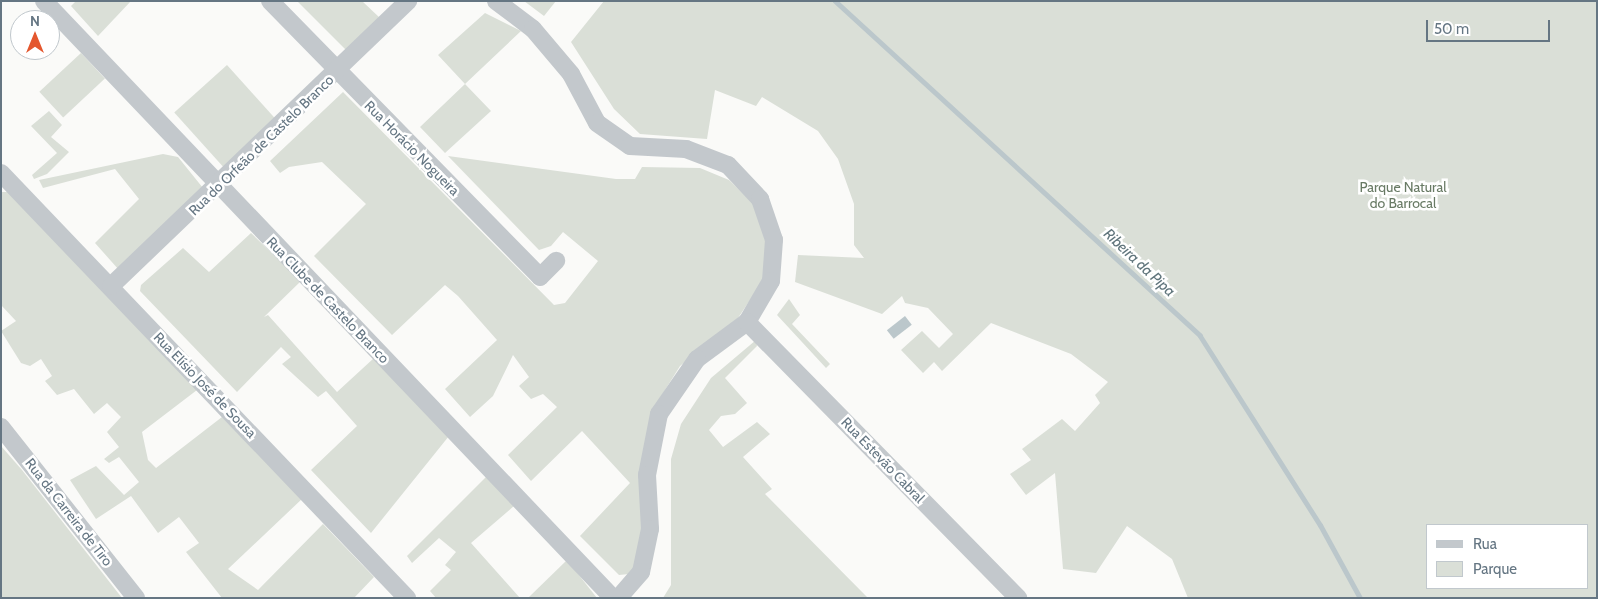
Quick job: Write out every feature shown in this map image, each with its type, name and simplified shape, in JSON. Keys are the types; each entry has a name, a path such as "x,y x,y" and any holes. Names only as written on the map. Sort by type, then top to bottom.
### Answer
{"street":[{"name":"Rua Clube de Castelo Branco","path":"44,1 613,598"},
{"name":"Rua Horácio Nogueira","path":"270,1 540,277 556,261"},
{"name":"Rua do Orfeão de Castelo Branco","path":"111,286 219,186 408,1"},
{"path":"496,1 533,29 571,74 597,124 630,146 686,150 728,165 760,199 774,240 771,281 747,322 697,360 660,414 647,476 650,529 641,572 618,598"},
{"name":"Rua Elísio José de Sousa","path":"1,173 407,598"},
{"name":"Rua Estevão Cabral","path":"747,322 1018,598"},
{"name":"Rua da Carreira de Tiro","path":"1,427 136,598"}],"green space":[{"path":"76,1 131,1 98,36 71,6"},
{"path":"297,1 362,1 380,18 347,51"},
{"path":"524,1 556,1 544,16"},
{"name":"Parque Natural do Barrocal","path":"604,1 1597,1 1597,598 1188,598 1172,559 1127,526 1096,573 1063,569 1055,473 1026,495 1010,474 1031,460 1022,449 1062,419 1075,431 1100,403 1095,395 1108,382 1071,354 991,323 942,371 934,362 923,373 901,350 922,331 939,348 953,334 928,308 905,303 902,296 882,314 795,282 798,255 864,258 854,245 854,204 838,159 818,131 762,97 756,106 715,90 707,139 640,134 614,109 571,42"},
{"path":"485,13 521,31 465,84 438,55"},
{"path":"81,53 105,79 63,117 39,92"},
{"path":"227,65 276,119 223,167 174,113"},
{"path":"465,84 491,111 445,153 420,127"},
{"path":"343,92 554,305 565,303 598,261 563,232 551,246 539,250 448,156 616,179 635,179 642,167 700,168 729,180 754,204 767,244 766,276 738,318 680,366 655,406 640,470 643,520 636,567 629,574 619,575 580,536 630,483 582,431 531,481 508,455 557,407 543,394 531,399 519,386 529,377 513,355 493,396 470,417 445,389 497,340 458,296 445,285 392,335 314,256 366,204 322,162 289,167 280,173 270,161"},
{"path":"49,111 62,125 51,137 69,152 47,174 34,179 32,175 57,153 31,126"},
{"path":"163,154 178,157 203,188 119,270 95,243 139,199 115,169 43,188 39,180"},
{"path":"1,192 8,192 197,390 142,432 148,460 156,468 222,417 303,498 228,569 258,590 323,524 374,577 354,598 222,598 186,552 199,543 179,517 158,533 131,496 96,519 70,480 96,466 124,495 139,482 119,457 109,463 104,459 119,447 107,432 121,417 107,403 94,414 74,389 57,395 45,381 52,376 41,359 30,366 21,363 1,331 16,321 1,305"},
{"path":"251,233 301,281 264,317 268,315 337,392 374,358 449,436 371,533 311,470 357,426 326,391 318,397 282,364 291,357 281,347 237,392 140,291 141,285 183,248 209,272"},
{"path":"789,299 800,315 792,324 830,364 826,368 777,315"},
{"path":"756,340 757,346 725,378 747,403 735,414 721,416 709,430 723,447 757,422 770,434 743,457 772,489 765,494 868,598 663,598 671,585 671,459 681,424 711,378"},
{"path":"1,446 22,470 122,598 1,598"},
{"path":"487,476 514,506 471,543 520,598 436,598 430,591 451,570 445,565 456,552 439,538 412,563 407,556"},
{"path":"567,560 597,598 528,598"}],"shaded area":[{"path":"905,316 912,325 894,339 887,330"}],"waterway":[{"name":"Ribeira da Pipa","path":"835,1 1200,336 1320,525 1360,598"}]}
